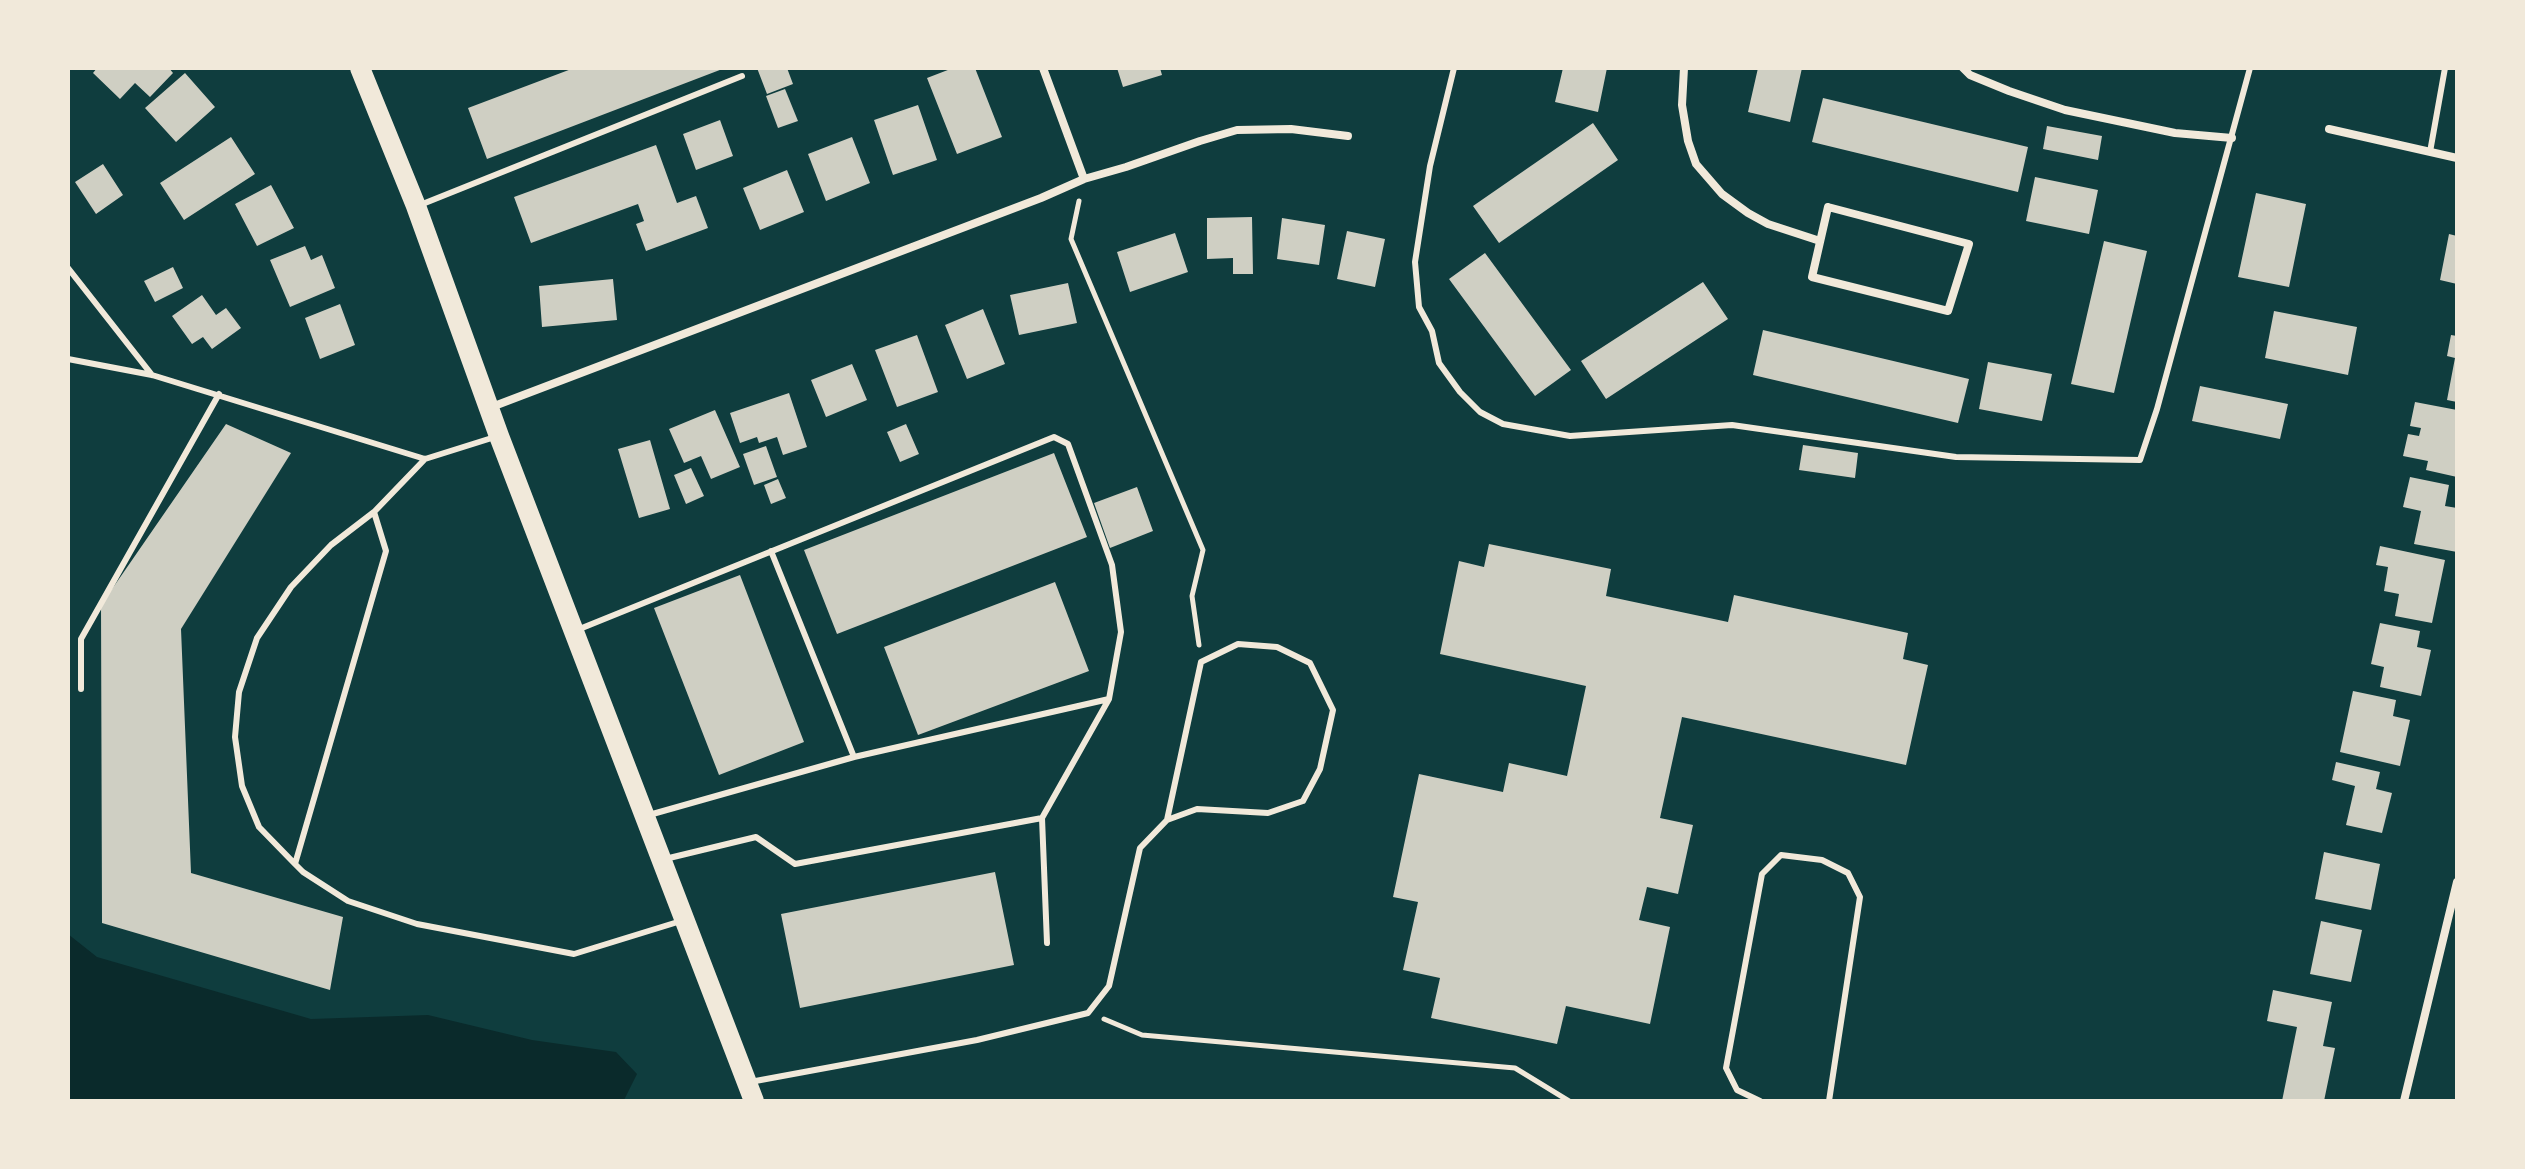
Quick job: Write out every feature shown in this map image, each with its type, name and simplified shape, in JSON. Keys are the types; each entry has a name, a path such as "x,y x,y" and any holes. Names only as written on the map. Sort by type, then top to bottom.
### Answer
{"main road":[{"path":"360,68 416,206 499,436 750,1092"}],"street":[{"path":"1043,68 1084,179"},
{"path":"1684,68 1682,105 1688,141 1696,164 1722,194 1748,213 1768,224 1820,241"},
{"path":"1963,68 1970,75 2065,110 2175,133 2232,138"},
{"path":"489,408 1084,179 1237,130 1291,129 1348,136"},
{"path":"2329,129 2457,158"},
{"path":"1828,207 1969,244 1948,311 1812,277 1820,241 1828,207"},
{"path":"2404,1101 2457,882"}],"lane":[{"path":"1454,68 1430,166 1415,262 1419,307 1432,331 1439,363 1460,392 1480,412 1503,424 1570,436 1732,425 1956,457 2140,460 2157,409 2250,68"},
{"path":"2430,152 2445,68"},
{"path":"416,206 742,76"},
{"path":"68,268 152,375"},
{"path":"68,359 152,375 425,459"},
{"path":"81,689 81,639 219,394"},
{"path":"499,436 425,459 374,512 331,545 291,587 257,638 239,692 235,737 242,786 259,827 303,872 348,901 417,924 574,954 684,919"},
{"path":"573,631 1054,437 1068,444 1112,565 1121,632 1109,699 1042,818 1047,943"},
{"path":"295,864 386,551 374,512"},
{"path":"771,551 854,757"},
{"path":"750,1092 1088,1013 1109,986 1140,848 1167,820 1197,809 1268,813 1303,801 1320,769 1333,710 1310,663 1277,647 1238,644 1201,662 1167,820"},
{"path":"645,816 854,757 1109,699"},
{"path":"662,859 756,837 795,864 1042,818"},
{"path":"1760,1101 1737,1090 1726,1068 1762,874 1781,855 1822,860 1848,873 1860,897 1829,1101"}],"path":[{"path":"1084,179 1071,239 1203,550 1192,596 1201,662"},
{"path":"1088,1013 1142,1035 1515,1068 1569,1101"}],"water":[{"path":"68,934 97,957 311,1019 428,1015 532,1040 616,1052 637,1074 624,1100 619,1101 68,1101"}],"building":[{"path":"97,68 169,68 173,73 150,97 135,83 120,99 93,73"},
{"path":"574,68 725,68 487,159 468,108"},
{"path":"757,68 787,68 793,84 767,94"},
{"path":"953,68 975,68 1002,137 957,154 927,78"},
{"path":"1117,68 1160,68 1162,75 1123,87"},
{"path":"1563,68 1607,68 1598,112 1555,102"},
{"path":"1758,68 1802,68 1790,122 1748,112"},
{"path":"185,73 215,107 176,142 145,108"},
{"path":"785,89 798,121 778,128 766,96"},
{"path":"1823,98 2028,147 2018,192 1812,142"},
{"path":"918,105 937,160 893,175 874,120"},
{"path":"720,120 733,156 696,170 683,134"},
{"path":"1593,123 1618,160 1499,243 1473,206"},
{"path":"2047,126 2102,136 2098,160 2043,149"},
{"path":"231,137 255,174 184,220 160,183"},
{"path":"852,137 870,183 826,201 808,154"},
{"path":"656,145 677,203 696,196 708,228 646,251 636,224 644,221 638,204 531,243 514,197"},
{"path":"103,164 123,195 96,214 75,182"},
{"path":"787,170 804,212 760,230 743,188"},
{"path":"2035,177 2098,190 2089,234 2026,221"},
{"path":"271,185 294,228 257,246 235,204"},
{"path":"2256,193 2306,204 2289,287 2238,277"},
{"path":"1252,217 1253,274 1233,274 1233,258 1207,259 1207,218"},
{"path":"1282,218 1325,225 1319,265 1277,259"},
{"path":"1347,231 1385,239 1375,287 1337,279"},
{"path":"1175,233 1188,272 1130,292 1117,252"},
{"path":"2449,234 2457,236 2457,284 2440,280"},
{"path":"2104,241 2147,251 2114,393 2071,384"},
{"path":"305,246 311,260 322,255 335,288 290,307 270,260"},
{"path":"1485,253 1571,370 1535,396 1449,279"},
{"path":"173,267 183,288 155,302 144,281"},
{"path":"613,279 617,320 542,327 539,286"},
{"path":"1703,282 1728,319 1606,399 1581,361"},
{"path":"1068,283 1077,323 1019,335 1010,295"},
{"path":"202,295 216,315 226,308 241,328 212,349 203,337 192,344 172,316"},
{"path":"340,304 355,345 320,359 305,318"},
{"path":"983,309 1005,364 967,379 945,325"},
{"path":"2274,311 2357,327 2348,375 2265,358"},
{"path":"1763,330 1969,379 1958,423 1753,375"},
{"path":"917,335 938,392 897,407 875,350"},
{"path":"2451,335 2457,336 2457,402 2447,400 2455,358 2447,356"},
{"path":"1988,362 2052,374 2042,421 1979,409"},
{"path":"852,364 867,400 826,417 811,380"},
{"path":"2200,386 2288,404 2280,439 2192,421"},
{"path":"789,393 807,447 783,455 777,437 759,443 757,437 740,443 730,413"},
{"path":"2415,402 2457,410 2457,477 2426,470 2428,461 2403,456 2408,434 2419,436 2421,428 2410,426"},
{"path":"715,410 740,467 711,479 701,456 684,463 669,429"},
{"path":"226,424 291,453 181,629 191,873 343,917 330,990 102,923 101,605"},
{"path":"906,424 919,454 900,462 887,432"},
{"path":"650,440 670,509 639,518 618,449"},
{"path":"1803,445 1858,453 1855,478 1799,470"},
{"path":"766,446 777,477 754,485 743,454"},
{"path":"1054,453 1087,537 837,634 804,550"},
{"path":"691,468 704,496 686,504 674,475"},
{"path":"2410,477 2449,485 2445,506 2457,508 2457,552 2414,544 2421,511 2403,507"},
{"path":"778,479 786,498 771,504 764,485"},
{"path":"1137,487 1153,531 1110,548 1094,503"},
{"path":"1489,544 1611,569 1606,596 1728,622 1734,595 1908,633 1903,659 1928,665 1906,765 1682,717 1660,818 1693,825 1678,894 1647,887 1639,920 1670,927 1650,1024 1566,1006 1557,1044 1431,1018 1440,978 1403,970 1418,902 1393,897 1419,774 1503,792 1509,763 1567,776 1586,686 1440,654 1459,561 1484,567"},
{"path":"2380,546 2445,560 2432,623 2395,616 2399,594 2384,591 2388,567 2376,565"},
{"path":"740,575 804,742 719,775 654,608"},
{"path":"1055,582 1089,671 918,735 884,647"},
{"path":"2380,623 2420,631 2417,647 2431,650 2421,696 2380,687 2384,667 2371,664"},
{"path":"2353,691 2396,700 2393,716 2410,720 2400,766 2340,752"},
{"path":"2336,762 2380,772 2376,789 2392,793 2382,833 2346,825 2355,786 2332,780"},
{"path":"2324,852 2380,864 2371,910 2315,899"},
{"path":"995,872 1014,965 800,1008 781,914"},
{"path":"2321,921 2362,930 2351,982 2310,974"},
{"path":"2273,990 2332,1002 2323,1046 2335,1048 2324,1101 2282,1101 2297,1027 2267,1021"}]}
